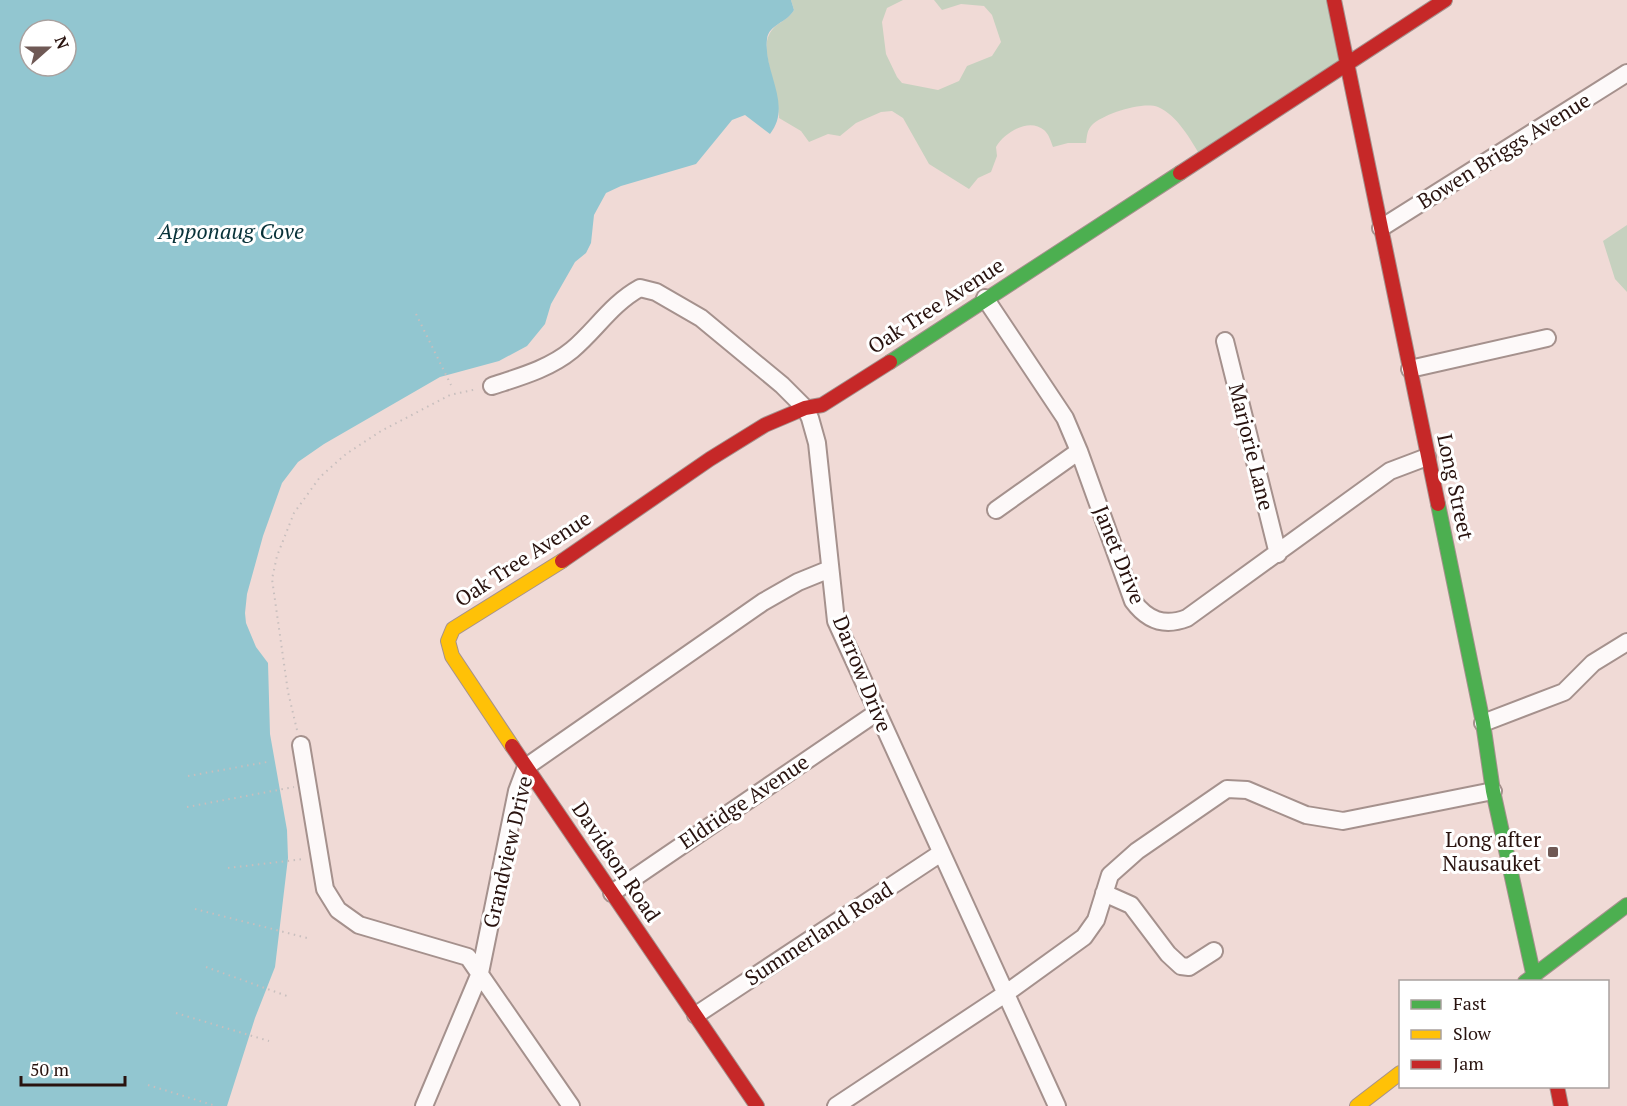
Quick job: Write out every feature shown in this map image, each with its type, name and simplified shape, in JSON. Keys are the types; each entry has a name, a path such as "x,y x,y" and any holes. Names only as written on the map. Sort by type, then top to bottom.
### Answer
{"street":[{"name":"Long Street","path":"1334,0 1483,723 1494,791 1532,979"},
{"name":"Oak Tree Avenue","path":"447,638 453,629 581,548 710,459 765,425 805,408 822,405 835,397 1445,0"},
{"name":"Bowen Briggs Avenue","path":"1381,228 1627,73"},
{"name":"Darrow Drive","path":"492,386 549,365 573,349 614,306 640,288 701,318 750,356 805,408 817,443 837,621 876,713 1057,1106"},
{"name":"Janet Drive","path":"985,298 1065,418 1133,601 1147,617 1155,621 1173,622 1187,618 1390,471 1427,457"},
{"path":"1410,369 1547,338"},
{"name":"Marjorie Lane","path":"1225,341 1278,554"},
{"path":"996,510 1079,451"},
{"name":"Grandview Drive","path":"424,1106 480,974 518,791 526,767 763,602 798,582 830,569"},
{"name":"Davidson Road","path":"447,638 449,651 454,660 757,1106"},
{"path":"1483,723 1563,692 1593,663 1627,642"},
{"name":"Eldridge Avenue","path":"612,893 876,713"},
{"path":"301,745 325,889 338,910 359,925 468,957 571,1106"},
{"path":"836,1106 1005,994 1084,937 1096,920 1110,875 1137,851 1227,789 1247,790 1306,815 1343,821 1494,791"},
{"name":"Summerland Road","path":"696,1015 941,853"},
{"path":"1104,893 1131,905 1168,954 1181,966 1190,967 1214,951"},
{"path":"1532,979 1627,905"},
{"path":"1357,1106 1399,1074"},
{"path":"1557,1088 1561,1106"}],"path":[{"path":"416,314 451,385"},
{"path":"301,745 288,692 272,579 277,556 294,513 332,465 381,431 450,395 492,386"},
{"path":"188,776 267,762"},
{"path":"187,807 295,787"},
{"path":"228,868 304,859"},
{"path":"195,909 311,939"},
{"path":"206,967 287,996"},
{"path":"176,1013 269,1041"},
{"path":"148,1085 216,1106"}],"green space":[{"path":"791,0 903,0 887,8 882,22 886,54 902,83 938,90 959,81 967,66 992,56 1001,42 992,15 984,6 961,4 942,10 934,0 1336,0 1348,61 1201,157 1183,129 1165,111 1151,106 1133,107 1097,121 1089,129 1086,143 1068,143 1053,147 1047,134 1038,126 1017,128 996,147 997,156 991,172 978,178 969,189 929,164 903,118 892,111 881,112 856,123 840,136 828,134 809,142 801,131 779,118 777,98 768,63 767,43 772,31 794,10"},
{"path":"1627,225 1627,292 1615,279 1603,241"}],"water":[{"name":"Apponaug Cove","path":"0,0 791,0 794,10 771,30 767,39 769,64 776,88 779,112 770,134 745,115 732,120 696,164 621,186 606,193 594,215 591,243 586,253 575,262 551,304 545,324 527,346 499,361 440,377 324,444 298,462 282,483 263,536 247,594 245,613 246,623 256,647 268,663 270,734 287,830 288,858 275,967 255,1018 227,1106 0,1106"}],"traffic: fast":[{"path":"890,362 1180,173"},
{"path":"1438,504 1483,723 1493,791 1535,980"},
{"path":"1528,980 1627,905"}],"traffic: slow":[{"path":"512,746 452,656 448,641 453,629 562,561"},
{"path":"1357,1106 1399,1074"}],"traffic: jam":[{"path":"1334,0 1438,504"},
{"path":"1180,173 1445,0"},
{"path":"562,561 710,459 765,425 805,408 822,405 890,362"},
{"path":"512,746 757,1106"},
{"path":"1557,1088 1561,1106"}],"place":[{"name":"Long after Nausauket","path":"1553,852"}]}
